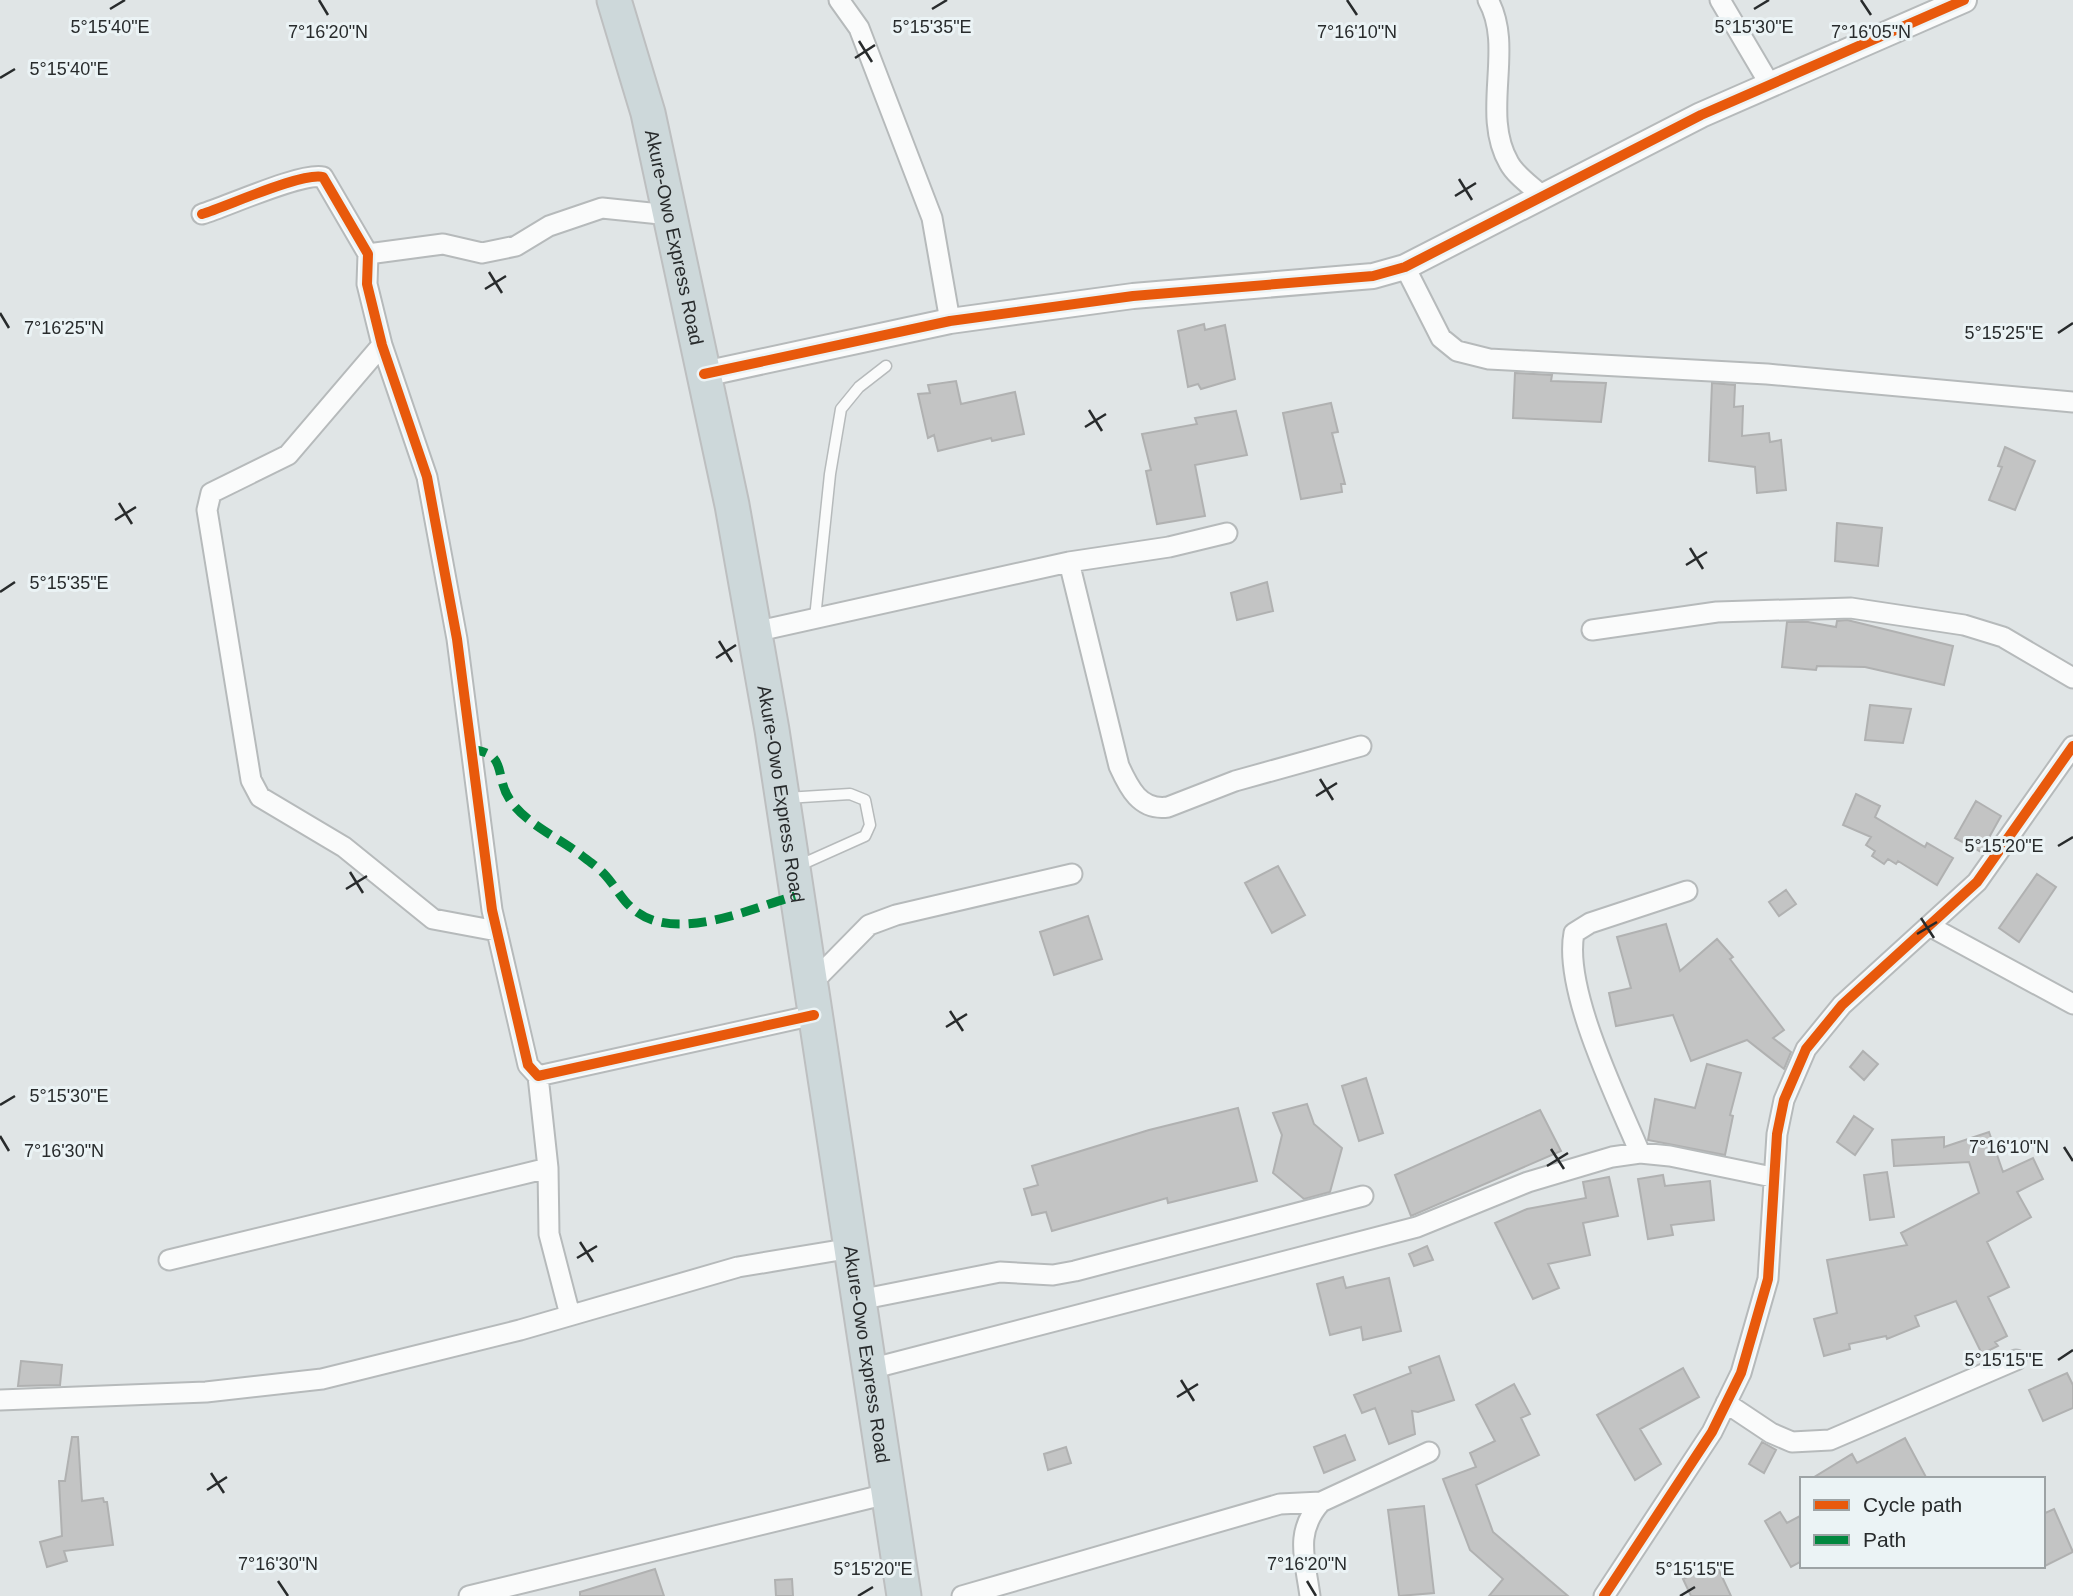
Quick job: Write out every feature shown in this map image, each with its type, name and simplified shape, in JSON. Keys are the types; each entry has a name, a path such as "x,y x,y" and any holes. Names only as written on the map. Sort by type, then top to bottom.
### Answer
{"highway":[{"name":"Akure-Owo Express Road","path":"614,0 648,113 732,505 782,798 904,1596"}],"street":[{"path":"839,0 859,28 932,218 950,321"},
{"path":"1488,0 1498,16 1496,89 1500,138 1509,164 1544,197"},
{"path":"1720,0 1769,83"},
{"path":"704,374 950,321 1133,296 1373,276 1405,267 1769,83 1964,0"},
{"path":"202,214 281,184 316,175 323,177 368,254 367,284 383,345 427,477 457,639 473,783 497,932 522,1044 528,1065 538,1076 548,1168 548,1234 570,1315"},
{"path":"368,254 443,244 482,253 493,251 516,246 549,226 602,208 670,215"},
{"path":"1405,267 1441,338 1457,351 1489,359 1767,374 2073,402"},
{"path":"383,345 288,455 211,493 207,510 251,780 260,797 344,847 433,919 497,932"},
{"path":"754,632 1069,562 1169,547 1227,533"},
{"path":"1069,562 1119,766 1129,788 1140,801 1157,809 1168,807 1236,781 1361,746"},
{"path":"1592,630 1717,612 1851,608 1964,625 2003,637 2073,678"},
{"path":"1604,1596 1712,1432 1741,1373 1768,1279 1772,1177 1784,1100 1806,1049 1842,1005 1977,883 2068,766 2073,746"},
{"path":"538,1076 812,1000 869,925 895,915 1072,874"},
{"path":"1640,1153 1596,1045 1580,996 1570,951 1574,933 1590,923 1687,891"},
{"path":"1931,927 2073,1004"},
{"path":"870,1369 1417,1227 1528,1182 1612,1157 1640,1153 1772,1177"},
{"path":"169,1260 548,1168"},
{"path":"859,1300 1000,1272 1053,1275 1076,1271 1363,1196"},
{"path":"0,1400 206,1392 322,1379 570,1315 738,1267 852,1248"},
{"path":"1726,1403 1771,1433 1792,1442 1830,1440 2016,1360"},
{"path":"962,1596 1280,1504 1321,1502 1430,1452"},
{"path":"469,1596 887,1494"},
{"path":"1310,1596 1304,1526 1321,1502"}],"lane":[{"path":"816,618 830,474 841,409 859,387 886,366"},
{"path":"782,798 850,794 865,800 870,825 865,836 792,870"}],"building":[{"path":"1204,324 1205,330 1225,325 1235,379 1201,389 1198,384 1188,387 1178,331"},
{"path":"1515,373 1552,375 1551,381 1606,383 1601,422 1513,418"},
{"path":"956,381 961,404 1015,392 1024,434 992,441 991,438 938,451 934,435 928,438 918,394 930,393 928,385"},
{"path":"1712,383 1735,385 1734,407 1743,406 1742,436 1769,433 1770,442 1781,440 1786,490 1757,493 1755,467 1709,461"},
{"path":"1331,403 1338,432 1332,433 1345,484 1341,484 1342,492 1301,499 1283,413"},
{"path":"1236,411 1247,455 1195,465 1205,516 1157,524 1146,471 1151,470 1142,434 1197,424 1195,418"},
{"path":"2005,447 2035,461 2015,510 1989,500 2002,467 1998,466"},
{"path":"1837,523 1882,528 1878,566 1835,561"},
{"path":"1267,582 1273,611 1237,620 1231,593"},
{"path":"1847,620 1953,646 1944,685 1865,667 1817,666 1816,670 1782,667 1787,622 1808,622 1836,627 1837,621"},
{"path":"1870,705 1911,709 1903,743 1865,740"},
{"path":"1856,794 1880,806 1875,817 1925,847 1927,843 1953,858 1937,885 1898,861 1896,864 1888,859 1884,864 1872,856 1875,851 1866,845 1871,837 1843,825"},
{"path":"1976,801 2001,816 1981,852 1955,838"},
{"path":"1278,866 1305,915 1272,933 1245,883"},
{"path":"2037,874 2056,887 2019,942 1999,928"},
{"path":"1786,890 1796,904 1779,916 1769,902"},
{"path":"1088,916 1102,959 1054,975 1040,932"},
{"path":"1666,924 1680,971 1717,939 1733,957 1730,959 1784,1030 1773,1038 1791,1052 1784,1069 1747,1040 1691,1061 1673,1015 1616,1026 1609,993 1631,988 1617,937"},
{"path":"1863,1051 1878,1064 1864,1080 1850,1067"},
{"path":"1707,1064 1741,1073 1730,1115 1733,1116 1725,1155 1648,1140 1655,1099 1695,1108"},
{"path":"1366,1078 1383,1133 1359,1141 1342,1086"},
{"path":"1307,1104 1314,1124 1342,1148 1330,1192 1304,1199 1273,1173 1282,1135 1273,1113"},
{"path":"1238,1108 1257,1181 1168,1203 1167,1198 1052,1231 1046,1212 1032,1215 1024,1189 1038,1185 1032,1166 1149,1130"},
{"path":"1540,1110 1561,1151 1411,1216 1395,1175"},
{"path":"1854,1116 1873,1129 1855,1155 1837,1142"},
{"path":"1989,1132 2003,1172 2033,1158 2043,1179 2017,1192 2031,1217 1987,1242 2009,1287 1988,1297 2007,1336 1995,1342 1998,1346 1982,1354 1956,1301 1915,1316 1919,1326 1887,1339 1886,1336 1849,1344 1850,1349 1824,1356 1814,1319 1837,1313 1827,1260 1907,1245 1901,1233 1979,1193 1969,1162 1894,1166 1892,1140 1944,1137 1944,1147"},
{"path":"1887,1172 1894,1217 1870,1220 1864,1175"},
{"path":"1663,1175 1665,1186 1710,1181 1714,1220 1671,1225 1673,1235 1648,1239 1638,1179"},
{"path":"1609,1177 1618,1216 1583,1223 1590,1255 1548,1264 1559,1288 1533,1299 1495,1223 1527,1209 1586,1198 1583,1182"},
{"path":"1427,1246 1433,1260 1414,1266 1409,1254"},
{"path":"1343,1277 1346,1288 1389,1278 1401,1331 1363,1340 1361,1327 1330,1335 1317,1284"},
{"path":"1439,1356 1454,1400 1418,1412 1412,1411 1415,1434 1389,1444 1375,1408 1362,1413 1354,1395 1411,1373 1409,1367"},
{"path":"21,1361 62,1365 60,1385 18,1386"},
{"path":"1683,1368 1699,1397 1640,1429 1661,1464 1635,1480 1597,1415"},
{"path":"2067,1373 2073,1385 2073,1408 2043,1421 2029,1390"},
{"path":"1514,1384 1530,1414 1521,1418 1539,1455 1476,1485 1493,1532 1568,1596 1489,1596 1503,1579 1470,1550 1443,1479 1476,1467 1470,1453 1495,1441 1476,1405"},
{"path":"1345,1435 1355,1460 1324,1473 1314,1447"},
{"path":"72,1437 78,1437 82,1501 103,1498 104,1502 107,1502 113,1545 64,1551 67,1561 47,1567 40,1542 62,1536 59,1481 65,1481"},
{"path":"1905,1438 1926,1477 1814,1477 1852,1454 1857,1463"},
{"path":"1762,1442 1776,1450 1764,1473 1749,1464"},
{"path":"1066,1447 1071,1463 1048,1470 1044,1454"},
{"path":"1424,1506 1434,1593 1399,1596 1388,1510"},
{"path":"2054,1509 2073,1552 2045,1566 2045,1513"},
{"path":"1780,1512 1787,1523 1800,1516 1800,1562 1791,1567 1765,1521"},
{"path":"1716,1564 1731,1596 1691,1596 1683,1579"},
{"path":"655,1569 664,1596 580,1596 580,1592"},
{"path":"792,1579 793,1596 776,1596 775,1580"}],"marked path":[{"path":"469,749 482,751 496,760 505,791 517,809 597,868 633,909 650,919 669,924 690,924 734,915 795,896"}],"cycle path":[{"path":"704,374 950,321 1133,296 1373,276 1405,267 1701,115 1964,0"},
{"path":"202,214 282,184 323,177 368,254 367,284 382,345 427,477 457,639 492,910 528,1065 538,1076 814,1015"},
{"path":"1604,1596 1712,1432 1741,1373 1768,1279 1777,1134 1784,1100 1806,1049 1842,1005 1977,882 2073,746"}]}
